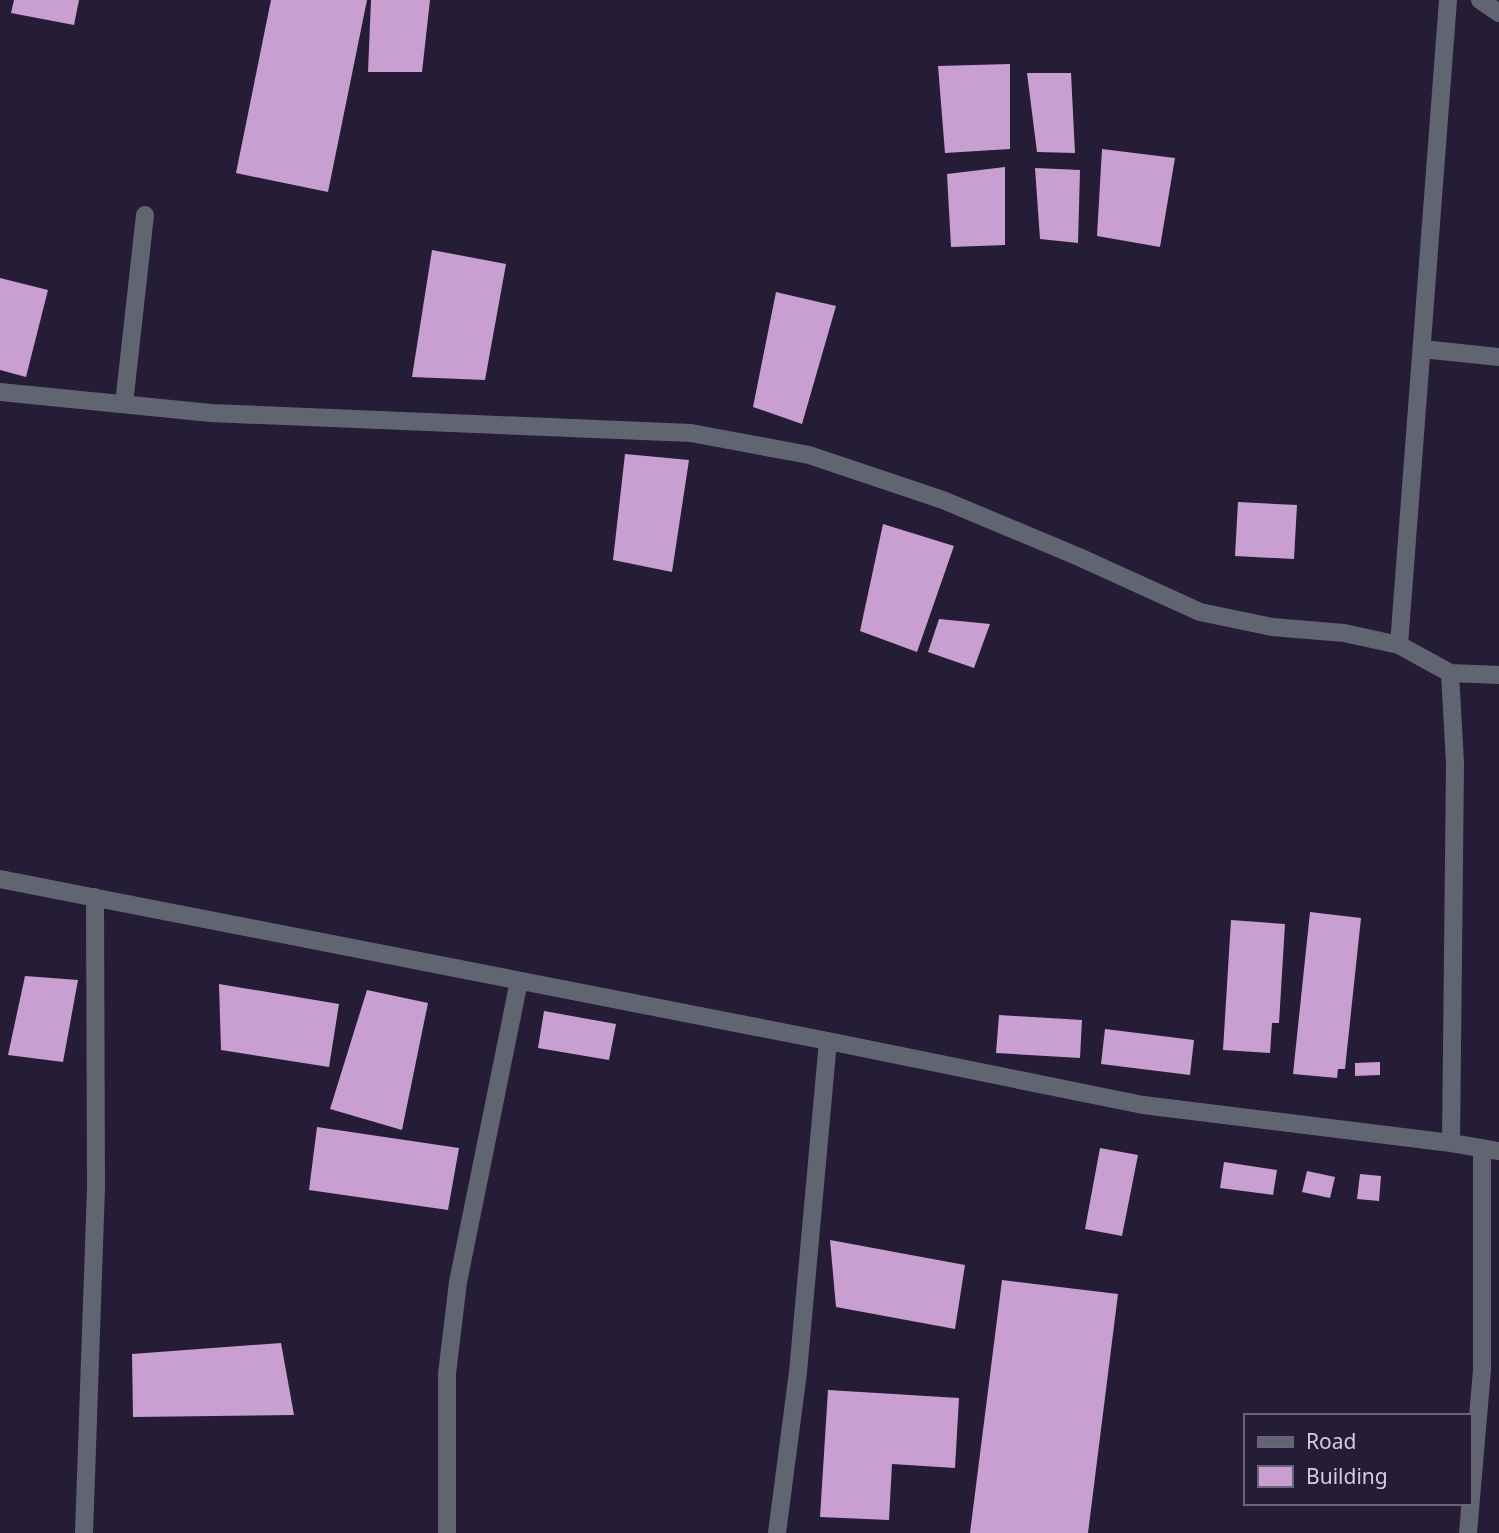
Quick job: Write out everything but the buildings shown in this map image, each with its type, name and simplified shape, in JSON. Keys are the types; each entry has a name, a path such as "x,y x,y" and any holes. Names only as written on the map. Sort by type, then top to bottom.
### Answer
{"street":[{"path":"1399,645 1448,0"},
{"path":"1480,0 1499,13"},
{"path":"124,404 145,215"},
{"path":"1422,349 1499,357"},
{"path":"0,392 211,413 691,433 809,455 943,500 1200,612 1272,627 1344,633 1399,645 1450,673 1499,675"},
{"path":"1450,673 1455,763 1451,1143"},
{"path":"0,880 1143,1105 1490,1149 1482,1370 1471,1498"},
{"path":"84,1533 96,1188 95,897"},
{"path":"447,1533 447,1374 458,1282 519,981"},
{"path":"777,1533 798,1372 828,1041"},
{"path":"1468,1533 1470,1505"}]}
